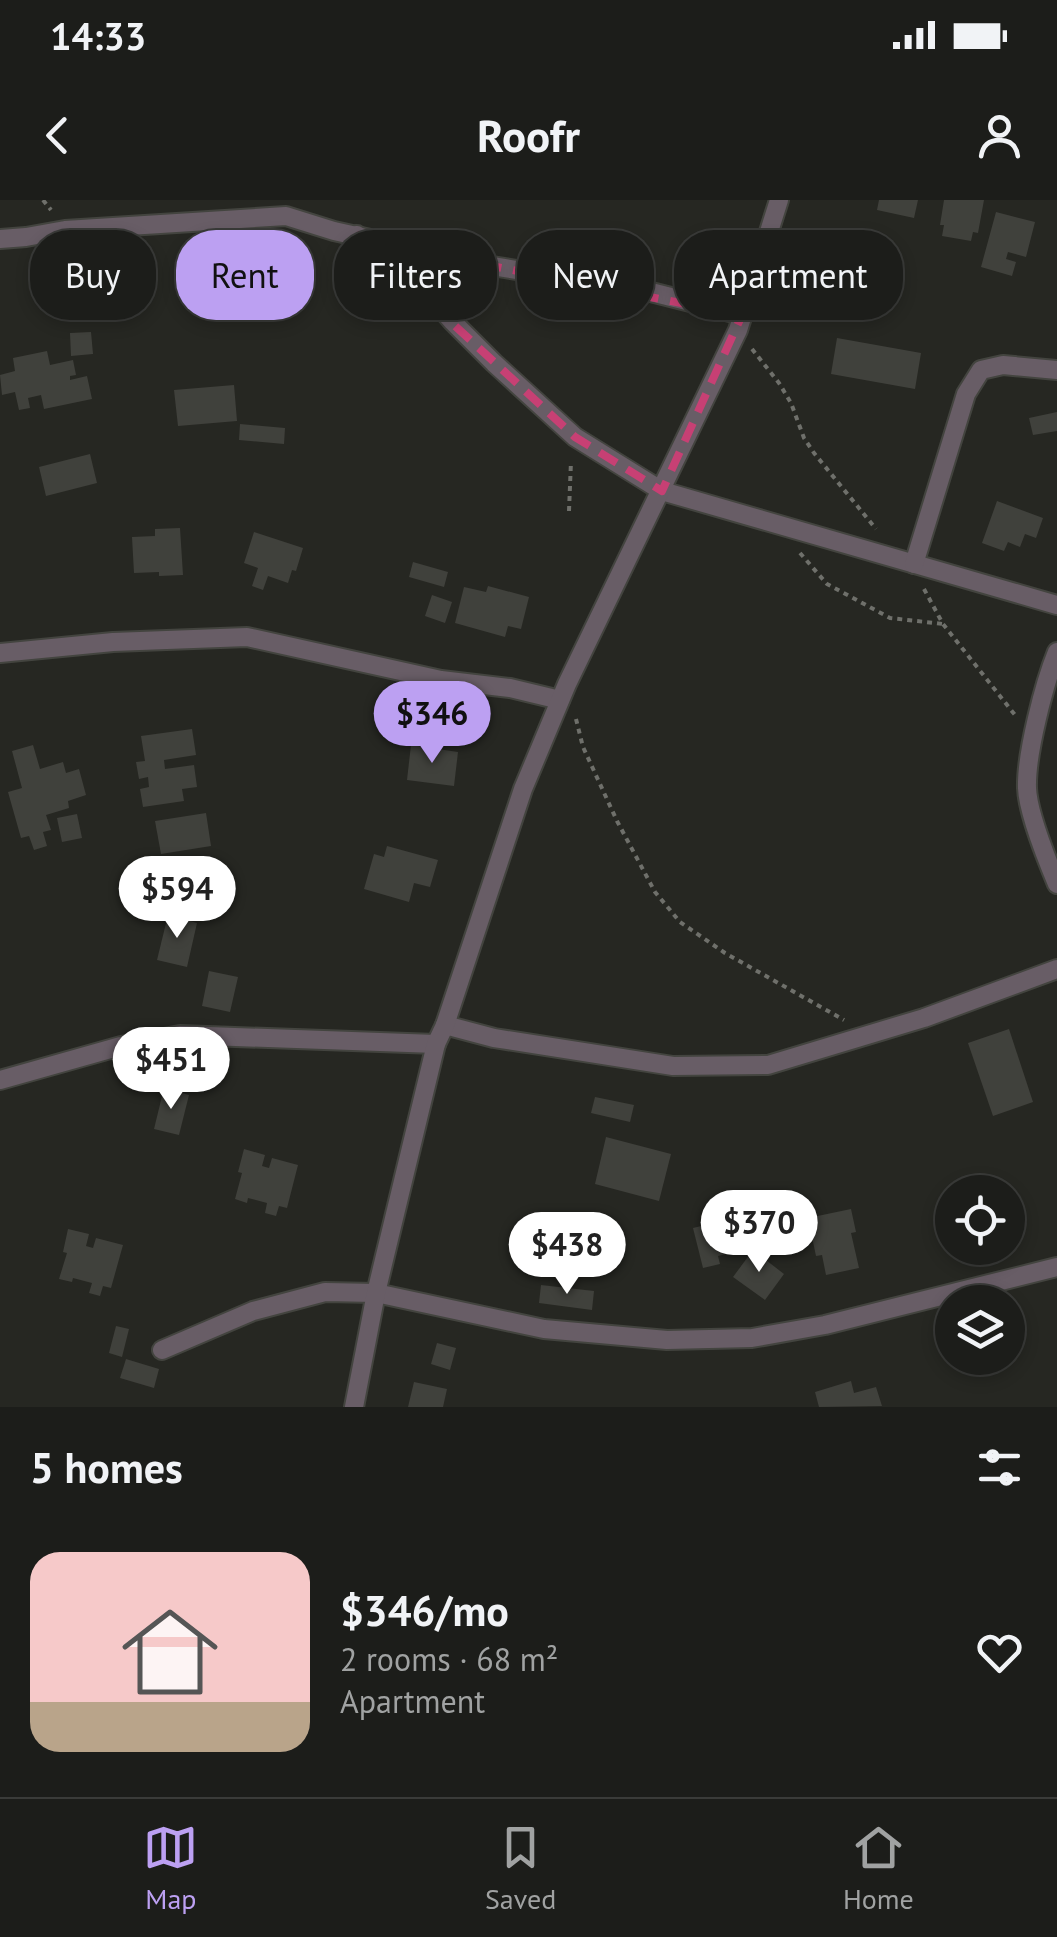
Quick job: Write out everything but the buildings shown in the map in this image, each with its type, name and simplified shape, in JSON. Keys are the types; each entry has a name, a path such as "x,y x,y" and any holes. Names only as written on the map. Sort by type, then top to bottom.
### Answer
{"street":[{"path":"354,1407 376,1294 436,1044 522,789 740,322 779,200"},
{"path":"0,238 290,208 334,231"},
{"path":"497,267 651,292 740,322"},
{"path":"451,320 575,437 662,491 1057,606"},
{"path":"912,563 966,394 981,370 1003,364 1057,370"},
{"path":"0,653 113,642 246,637 423,676 564,692"},
{"path":"1057,652 1034,738 1027,790 1042,847 1057,884"},
{"path":"445,1025 494,1038 673,1066 768,1065 924,1018 1057,970"},
{"path":"0,1080 121,1046 180,1035 436,1044"},
{"path":"162,1350 253,1311 325,1292 376,1294 544,1328 668,1340 752,1338 825,1325 1057,1267"}],"path":[{"path":"740,322 791,403 804,438 876,529"},
{"path":"569,511 575,437"},
{"path":"801,554 826,584 890,618 943,624"},
{"path":"912,563 943,624 1034,738"},
{"path":"564,692 583,748 617,821 656,892 680,922 725,954 870,1034"}],"highlighted area":[{"path":"357,235 492,266 742,315 662,491 575,437"}]}
